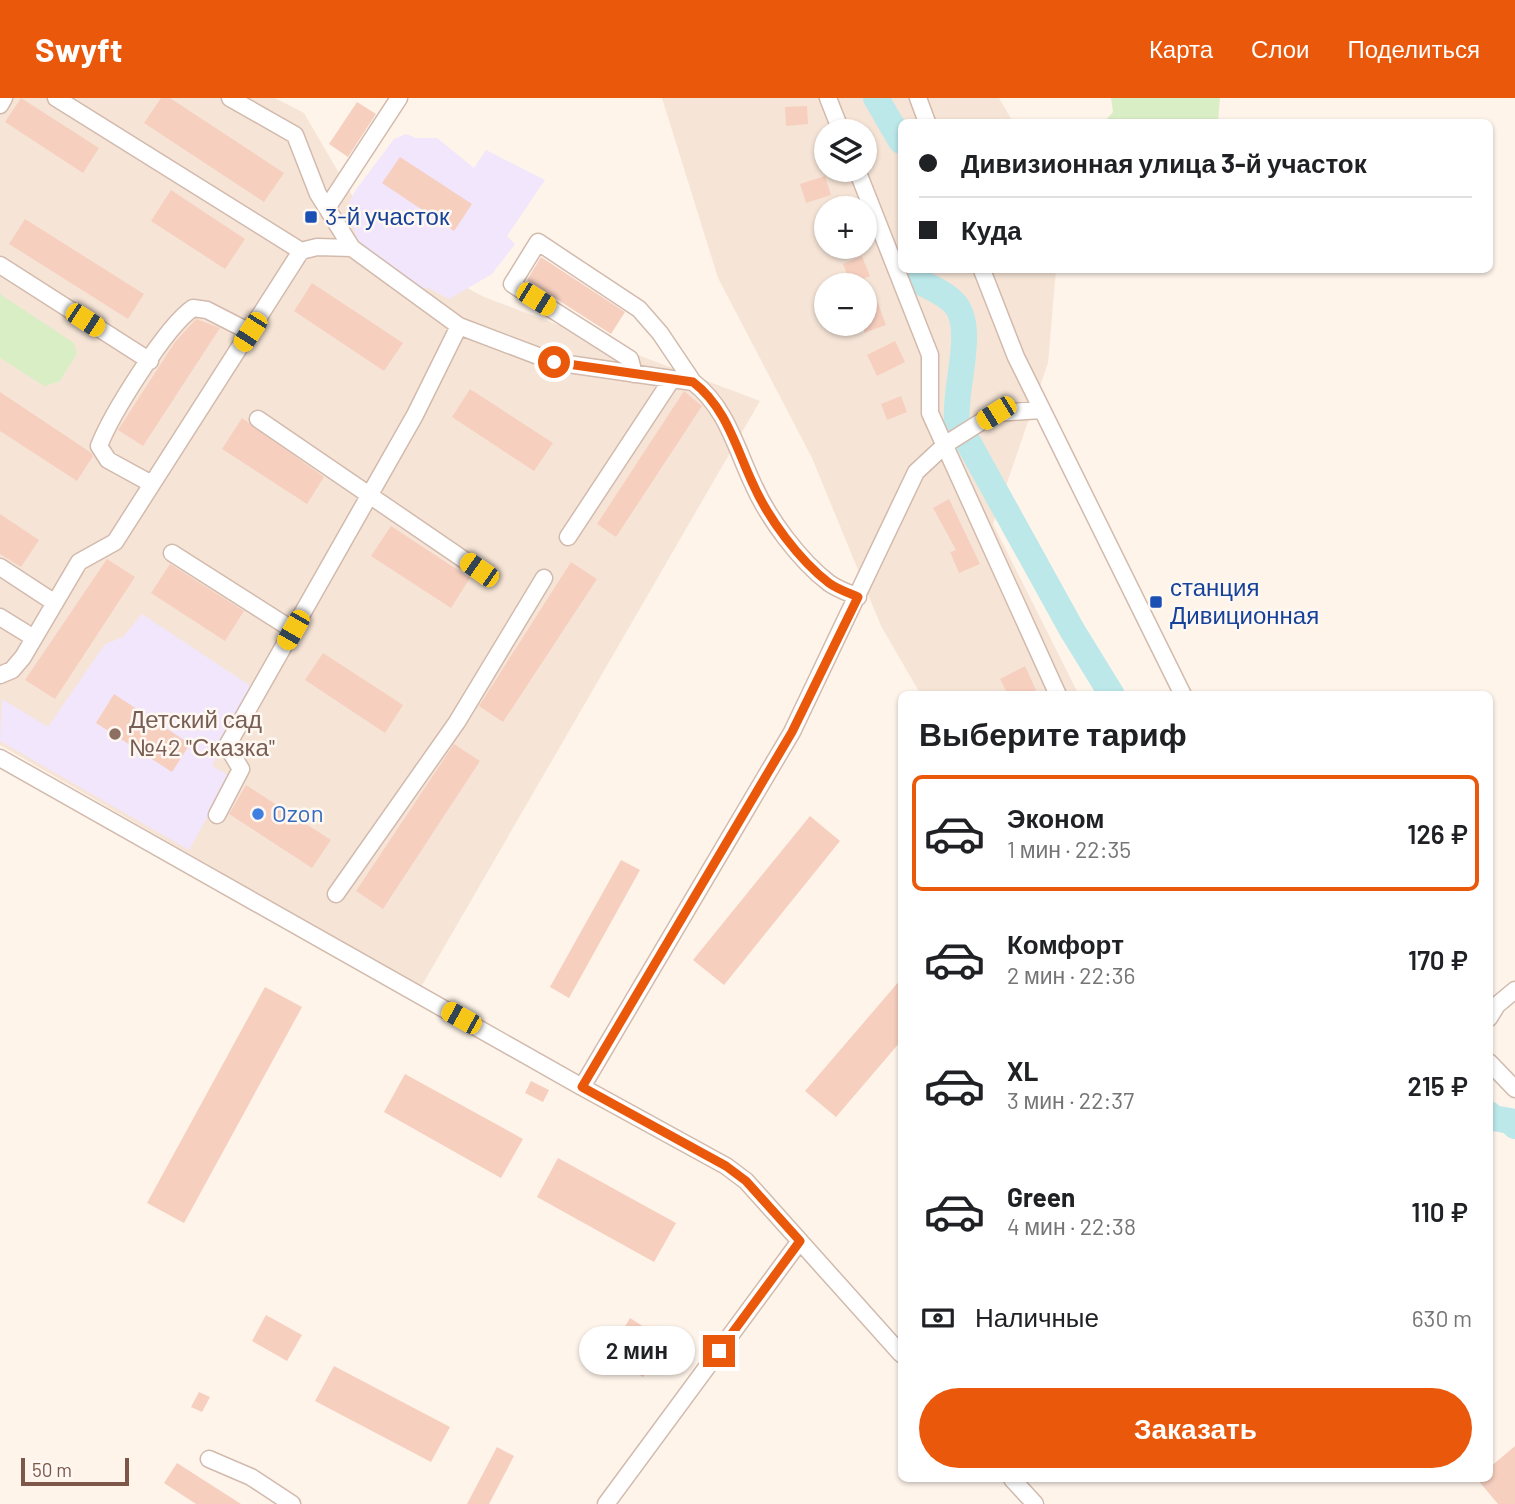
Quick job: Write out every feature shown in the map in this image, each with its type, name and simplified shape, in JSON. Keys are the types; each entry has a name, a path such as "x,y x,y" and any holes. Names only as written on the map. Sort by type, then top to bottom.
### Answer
{"street":[{"path":"0,105 4,98"},
{"path":"230,98 295,135 327,208 352,248 459,326 547,360 693,382"},
{"path":"327,208 399,98"},
{"path":"828,98 836,119"},
{"path":"918,98 926,119"},
{"path":"64,99 301,251"},
{"path":"862,182 930,355 930,413 943,447 1056,691"},
{"path":"634,374 631,359 512,284 538,242 639,309 660,333 693,382 708,394 721,413 754,488 803,558 830,583 858,597"},
{"path":"0,675 12,670 79,562 115,542 150,483 301,251 317,247 352,248"},
{"path":"0,265 149,361"},
{"path":"983,273 1016,357 1041,410 1181,691"},
{"path":"150,483 108,460 99,446 149,361 174,325 193,308 207,310 250,332"},
{"path":"217,815 242,769 227,746 370,495 459,326"},
{"path":"568,537 672,379"},
{"path":"582,1087 792,732 916,472 943,447 996,413 1041,410"},
{"path":"258,419 479,570"},
{"path":"172,553 293,630"},
{"path":"0,567 55,603"},
{"path":"336,894 457,722 544,578"},
{"path":"0,617 34,638"},
{"path":"0,758 726,1166 746,1181 898,1351"},
{"path":"1493,1011 1515,990"},
{"path":"1493,1066 1515,1089"},
{"path":"606,1504 800,1241"},
{"path":"209,1459 251,1477 292,1504"},
{"path":"1015,1482 1035,1504"}],"shaded area":[{"path":"0,98 275,98 304,113 378,240 484,297 760,401 421,987 0,745"},
{"path":"662,98 999,98 1011,119 898,119 898,273 1056,273 1048,363 993,524 1077,691 919,691 881,626 812,458 718,278"},
{"path":"406,134 416,138 437,138 474,168 486,150 545,180 507,236 515,244 492,274 449,299 428,288 415,289 359,244 353,226 350,201 355,191 394,139"},
{"name":"Детский сад №42 \"Сказка\"","path":"142,614 252,687 251,694 212,766 230,776 189,850 0,741 2,699 48,727 105,644 123,637"}],"green space":[{"path":"1111,98 1220,98 1218,119 1107,119 1113,112"},
{"path":"0,294 74,343 77,354 59,382 44,386 0,358"}],"building":[{"path":"21,98 99,148 83,173 5,122"},
{"path":"161,98 170,98 284,173 264,202 144,123"},
{"path":"357,102 376,114 348,157 329,144"},
{"path":"807,106 808,124 786,126 785,107"},
{"path":"400,157 472,204 454,231 382,183"},
{"path":"814,180 814,182 827,182 831,195 814,196 814,200 806,203 800,184"},
{"path":"171,190 245,239 225,269 151,221"},
{"path":"25,219 144,294 128,319 9,244"},
{"path":"541,257 625,312 611,334 527,280"},
{"path":"863,259 869,273 847,273 843,264"},
{"path":"312,283 403,343 384,371 294,311"},
{"path":"877,303 886,325 877,328"},
{"path":"196,319 220,328 143,446 118,430 175,342"},
{"path":"895,341 905,362 877,376 867,355"},
{"path":"470,389 553,443 534,471 452,417"},
{"path":"684,391 702,406 616,537 597,524"},
{"path":"0,392 90,452 93,456 77,481 0,431"},
{"path":"901,396 907,412 887,420 881,404"},
{"path":"242,418 324,477 307,504 222,449"},
{"path":"949,499 980,564 959,573 950,552 956,550 933,508"},
{"path":"0,514 39,540 21,567 0,554"},
{"path":"391,526 470,578 451,608 371,556"},
{"path":"107,559 135,577 55,699 25,680"},
{"path":"571,562 597,579 503,722 479,706"},
{"path":"170,564 244,611 225,641 151,593"},
{"path":"323,653 403,705 385,733 305,680"},
{"path":"1025,666 1036,690 1006,691 1000,679"},
{"path":"114,694 190,744 172,772 96,723"},
{"path":"454,744 480,761 383,909 356,891"},
{"path":"246,785 331,840 312,868 229,814"},
{"path":"810,816 840,841 724,985 693,960"},
{"path":"621,860 640,870 569,998 550,987"},
{"path":"898,982 898,1045 836,1117 805,1091"},
{"path":"265,987 302,1007 184,1223 147,1203"},
{"path":"405,1074 523,1139 501,1178 384,1112"},
{"path":"531,1081 549,1090 543,1102 525,1093"},
{"path":"558,1158 676,1223 654,1262 537,1197"},
{"path":"266,1315 302,1335 287,1361 252,1341"},
{"path":"630,1318 666,1341 643,1377 608,1355"},
{"path":"334,1366 450,1427 431,1462 315,1401"},
{"path":"199,1392 210,1397 202,1412 191,1407"},
{"path":"1515,1446 1515,1504 1498,1504 1480,1482 1493,1482 1493,1465"},
{"path":"497,1447 514,1456 489,1504 467,1504"},
{"path":"177,1463 241,1504 196,1504 164,1483"}],"waterway":[{"path":"876,98 898,136"},
{"path":"908,273 948,298 961,314 964,343 957,422 1072,630 1110,691"},
{"path":"1493,1118 1510,1121 1515,1126"}],"place":[{"name":"3-й участок","path":"311,217"},
{"name":"станция Дивиционная","path":"1156,602"},
{"name":"Детский сад №42 \"Сказка\"","path":"115,734"},
{"name":"Ozon","path":"258,814"}],"route":[{"path":"554,362 693,382 708,394 721,413 754,488 803,558 830,583 858,597 792,732 582,1087 726,1166 746,1181 800,1241 719,1351"}]}
